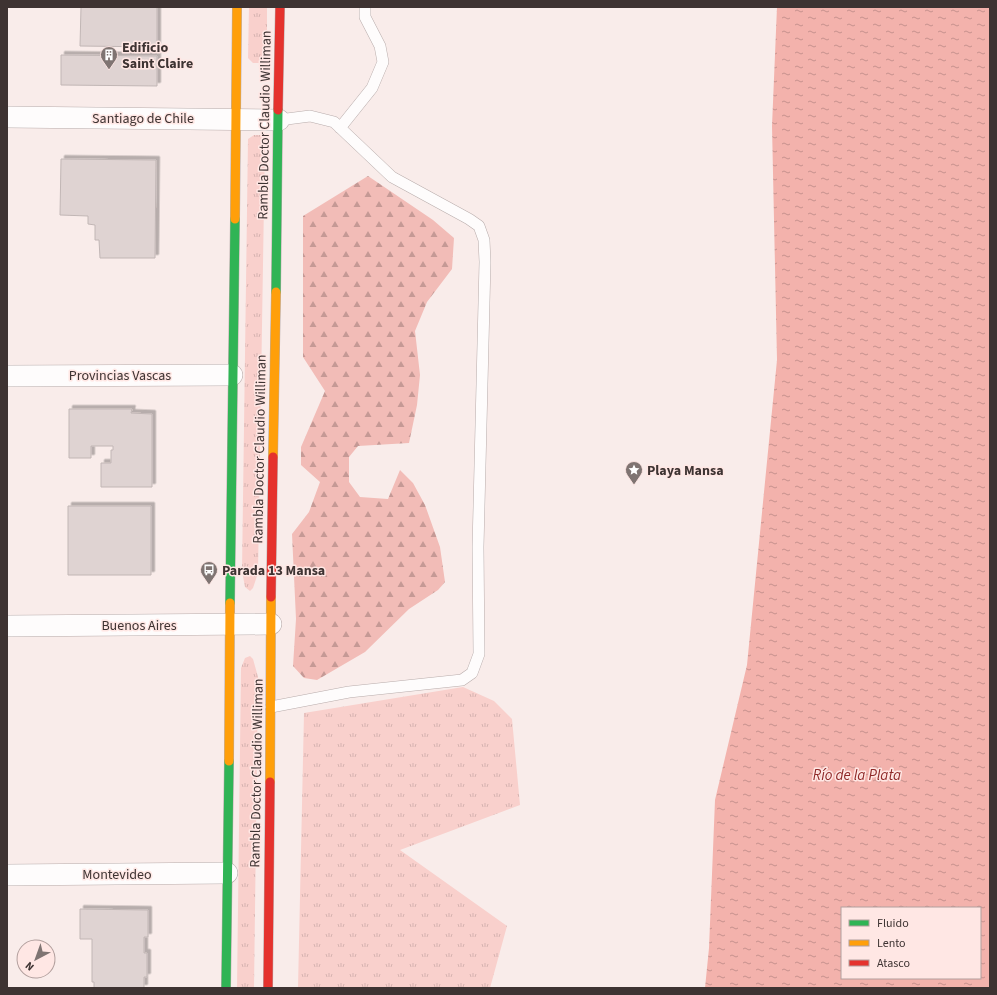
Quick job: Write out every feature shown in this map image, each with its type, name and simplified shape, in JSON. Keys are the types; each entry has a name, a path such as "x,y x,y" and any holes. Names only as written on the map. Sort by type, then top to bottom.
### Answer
{"main road":[{"name":"Rambla Doctor Claudio Williman","path":"226,988 237,7"},
{"name":"Rambla Doctor Claudio Williman","path":"268,988 271,707 270,624 280,7"}],"street":[{"name":"Santiago de Chile","path":"7,117 278,120"},
{"name":"Provincias Vascas","path":"7,376 232,375"},
{"name":"Buenos Aires","path":"7,626 270,624"},
{"name":"Montevideo","path":"7,875 227,873"}],"lane":[{"path":"340,128 372,88 383,62 380,46 365,17 365,7"},
{"path":"271,707 350,692 462,680 472,673 479,654 478,547 485,270 484,240 479,226 392,177 334,122 310,116 278,120"}],"green space":[{"path":"249,7 267,7 267,54 262,63 253,63 248,58"},
{"path":"254,135 261,135 265,141 258,573 253,588 250,591 245,587 242,571 248,139"},
{"path":"368,176 433,220 454,238 452,269 427,302 415,331 420,375 417,405 409,443 358,446 349,457 349,482 360,497 388,499 400,470 413,483 425,505 440,547 445,582 438,590 409,609 365,652 317,680 304,678 293,666 296,619 292,534 309,512 320,482 301,465 301,447 325,391 303,357 303,216"},
{"path":"250,656 253,659 258,677 254,988 237,988 241,668 245,658"},
{"path":"463,687 494,701 512,719 520,805 400,850 507,926 490,988 298,988 304,713"}],"water":[{"name":"Río de la Plata","path":"777,7 990,7 990,988 705,988 709,948 715,800 747,665 777,360 772,126"}],"building":[{"path":"81,7 157,7 157,47 80,46"},
{"name":"Edificio Saint Claire","path":"61,55 157,56 157,86 61,85"},
{"path":"61,159 156,160 155,258 100,258 99,240 95,240 95,225 88,224 88,216 60,215"},
{"path":"69,409 132,409 131,413 152,414 152,487 101,487 101,463 111,463 111,450 113,450 113,446 91,446 91,458 69,458"},
{"path":"68,506 151,506 151,575 68,575"},
{"path":"80,909 148,910 148,937 144,937 144,953 147,953 147,977 144,977 144,988 94,988 94,982 92,982 92,939 80,939"}],"traffic: fast":[{"path":"276,292 278,110"},
{"path":"230,603 235,219"},
{"path":"226,988 229,761"}],"traffic: slow":[{"path":"235,219 237,7"},
{"path":"273,457 276,292"},
{"path":"270,782 271,597"},
{"path":"229,761 230,603"}],"traffic: jam":[{"path":"278,110 280,7"},
{"path":"271,597 273,457"},
{"path":"268,988 270,782"}],"place":[{"name":"Edificio Saint Claire","path":"109,70"},
{"name":"Playa Mansa","path":"634,485"},
{"name":"Parada 13 Mansa","path":"209,585"}]}
